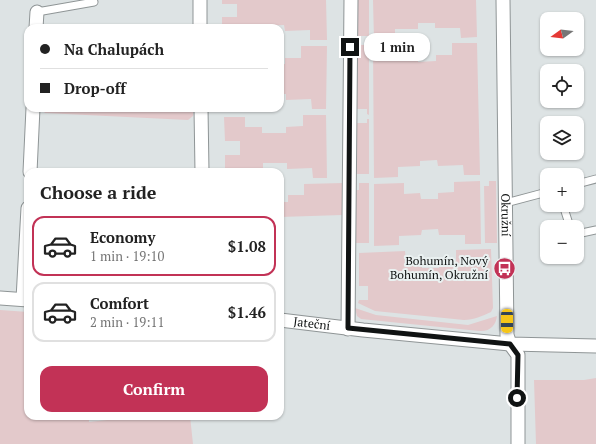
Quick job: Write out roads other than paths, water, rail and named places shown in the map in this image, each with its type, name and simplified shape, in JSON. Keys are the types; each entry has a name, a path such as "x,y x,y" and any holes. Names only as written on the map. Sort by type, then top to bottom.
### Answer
{"street":[{"path":"200,0 200,24"},
{"path":"348,328 351,0"},
{"name":"Okružní","path":"504,0 507,335 510,344 518,355 518,444"},
{"path":"36,24 37,12"},
{"path":"30,168 33,112"},
{"path":"201,112 202,168"},
{"path":"0,298 24,299"},
{"name":"Jateční","path":"284,320 510,344"},
{"path":"510,344 596,346"}],"lane":[{"path":"37,12 94,2"},
{"path":"584,182 596,179"},
{"path":"506,203 540,194"},
{"path":"584,233 596,230"}],"place":[{"name":"Bohumín, Nový Bohumín, Okružní","path":"504,268"}]}
